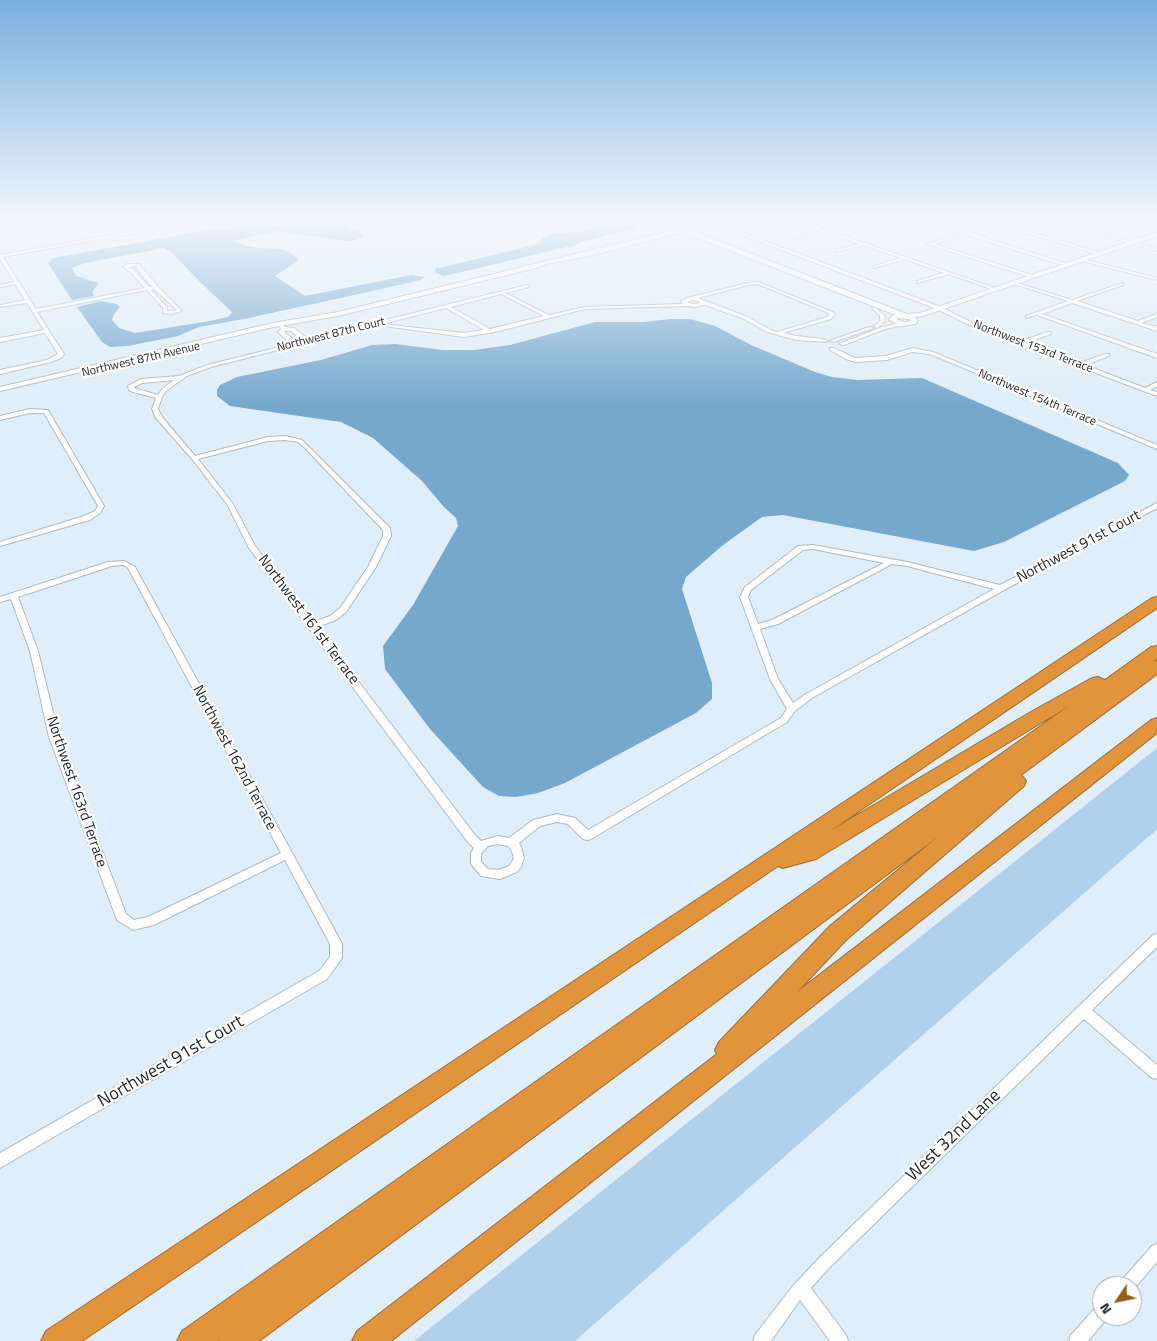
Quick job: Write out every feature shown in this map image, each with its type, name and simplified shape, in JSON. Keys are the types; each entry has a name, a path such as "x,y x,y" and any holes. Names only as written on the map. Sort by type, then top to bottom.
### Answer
{"highway":[{"path":"56,1341 767,865 1157,601"},
{"path":"767,865 809,853 1036,716 1157,650"},
{"path":"192,1341 1157,650"},
{"path":"234,1341 1157,666"},
{"path":"690,1090 838,933 1076,731 1084,720"},
{"path":"368,1341 1157,724"}],"street":[{"path":"0,372 59,357 61,354 14,280"},
{"path":"139,280 165,308 165,312 180,311 149,280"},
{"name":"Northwest 87th Avenue","path":"0,394 283,327 330,314 338,314 482,280"},
{"path":"802,280 874,308 903,324"},
{"path":"814,280 915,320"},
{"name":"Northwest 153rd Terrace","path":"864,280 939,308 973,324 1157,394"},
{"path":"919,282 927,280"},
{"path":"967,280 996,290"},
{"path":"822,343 877,326 892,319 921,315 1026,280"},
{"path":"0,286 16,283"},
{"path":"685,303 689,299 755,283 765,284 833,314 829,318 778,334"},
{"path":"1016,283 1157,330"},
{"path":"1028,317 1121,284"},
{"name":"Northwest 87th Court","path":"165,389 180,378 209,366 527,286"},
{"path":"34,311 156,288"},
{"path":"502,293 547,316"},
{"path":"696,306 702,302 702,298 708,295"},
{"path":"689,299 746,318 778,334 822,343 832,349 841,348 884,328 913,323 921,315"},
{"path":"0,306 28,300"},
{"path":"374,324 444,334 476,334 586,308 685,303 712,307"},
{"path":"446,306 489,331"},
{"path":"874,308 883,316 882,321 877,326"},
{"path":"1038,314 1157,356"},
{"path":"1137,323 1157,315"},
{"name":"Northwest 87th Avenue","path":"0,389 273,325 283,327"},
{"path":"296,344 281,332 283,327 292,329 307,341"},
{"path":"0,340 47,331"},
{"path":"1022,343 1049,333"},
{"path":"289,339 301,336"},
{"path":"832,341 841,348"},
{"name":"Northwest 154th Terrace","path":"841,348 852,360 874,360 918,350 935,354 1157,446"},
{"path":"1081,365 1107,355"},
{"path":"165,389 159,397 135,391 130,386 140,381 180,378"},
{"path":"1146,390 1157,384"},
{"name":"Northwest 161st Terrace","path":"159,397 155,409 157,416 194,458 230,504 257,553 471,838 480,847"},
{"path":"0,418 30,411 46,411 101,506 98,512 87,518 0,544"},
{"path":"194,458 273,438 290,439 304,443 388,532 372,567 343,610 333,618 312,626"},
{"name":"Northwest 91st Court","path":"792,709 809,696 848,673 1001,588 1157,505"},
{"path":"511,843 537,823 557,818 571,821 587,836 784,720 792,709 774,679 744,597 748,589 800,548 813,547 907,564 1001,588"},
{"path":"755,628 775,622 890,562"},
{"name":"Northwest 162nd Terrace","path":"14,596 111,564 124,563 131,567 336,944 336,958"},
{"path":"0,600 14,596"},
{"name":"Northwest 163rd Terrace","path":"14,596 34,651 54,737 121,917 133,925 150,922 286,855"},
{"path":"498,840 511,843 519,852 517,864 507,873 500,875 485,873 480,869 475,858 480,847 485,843 498,840"},
{"name":"West 32nd Lane","path":"761,1341 801,1288 1157,939"},
{"name":"Northwest 91st Court","path":"0,1161 323,975 336,958"},
{"path":"1083,1010 1157,1073"},
{"path":"1135,1276 1157,1251"},
{"path":"801,1288 840,1341"},
{"path":"1077,1341 1092,1324"}],"shaded area":[{"path":"59,280 88,280 99,283 92,292 94,296 72,300"},
{"path":"198,280 280,280 305,296 388,280 421,280 244,319 199,327 178,336 128,346 110,347 102,342 77,307 101,301 116,304 120,307 112,320 119,328 135,333 228,317 232,312"},
{"path":"690,319 715,326 751,345 815,372 832,377 857,380 922,378 1118,463 1129,475 1125,481 1004,542 974,551 783,515 762,517 723,545 686,577 682,589 712,683 712,699 696,713 565,783 538,793 516,797 499,796 483,787 430,729 385,669 383,646 413,605 458,526 456,518 422,481 373,438 341,422 230,406 217,396 217,390 220,385 237,377 321,360 372,345 395,344 443,350 474,350 510,345 595,322 643,322"},
{"path":"1157,748 1157,829 575,1341 414,1341"}]}
